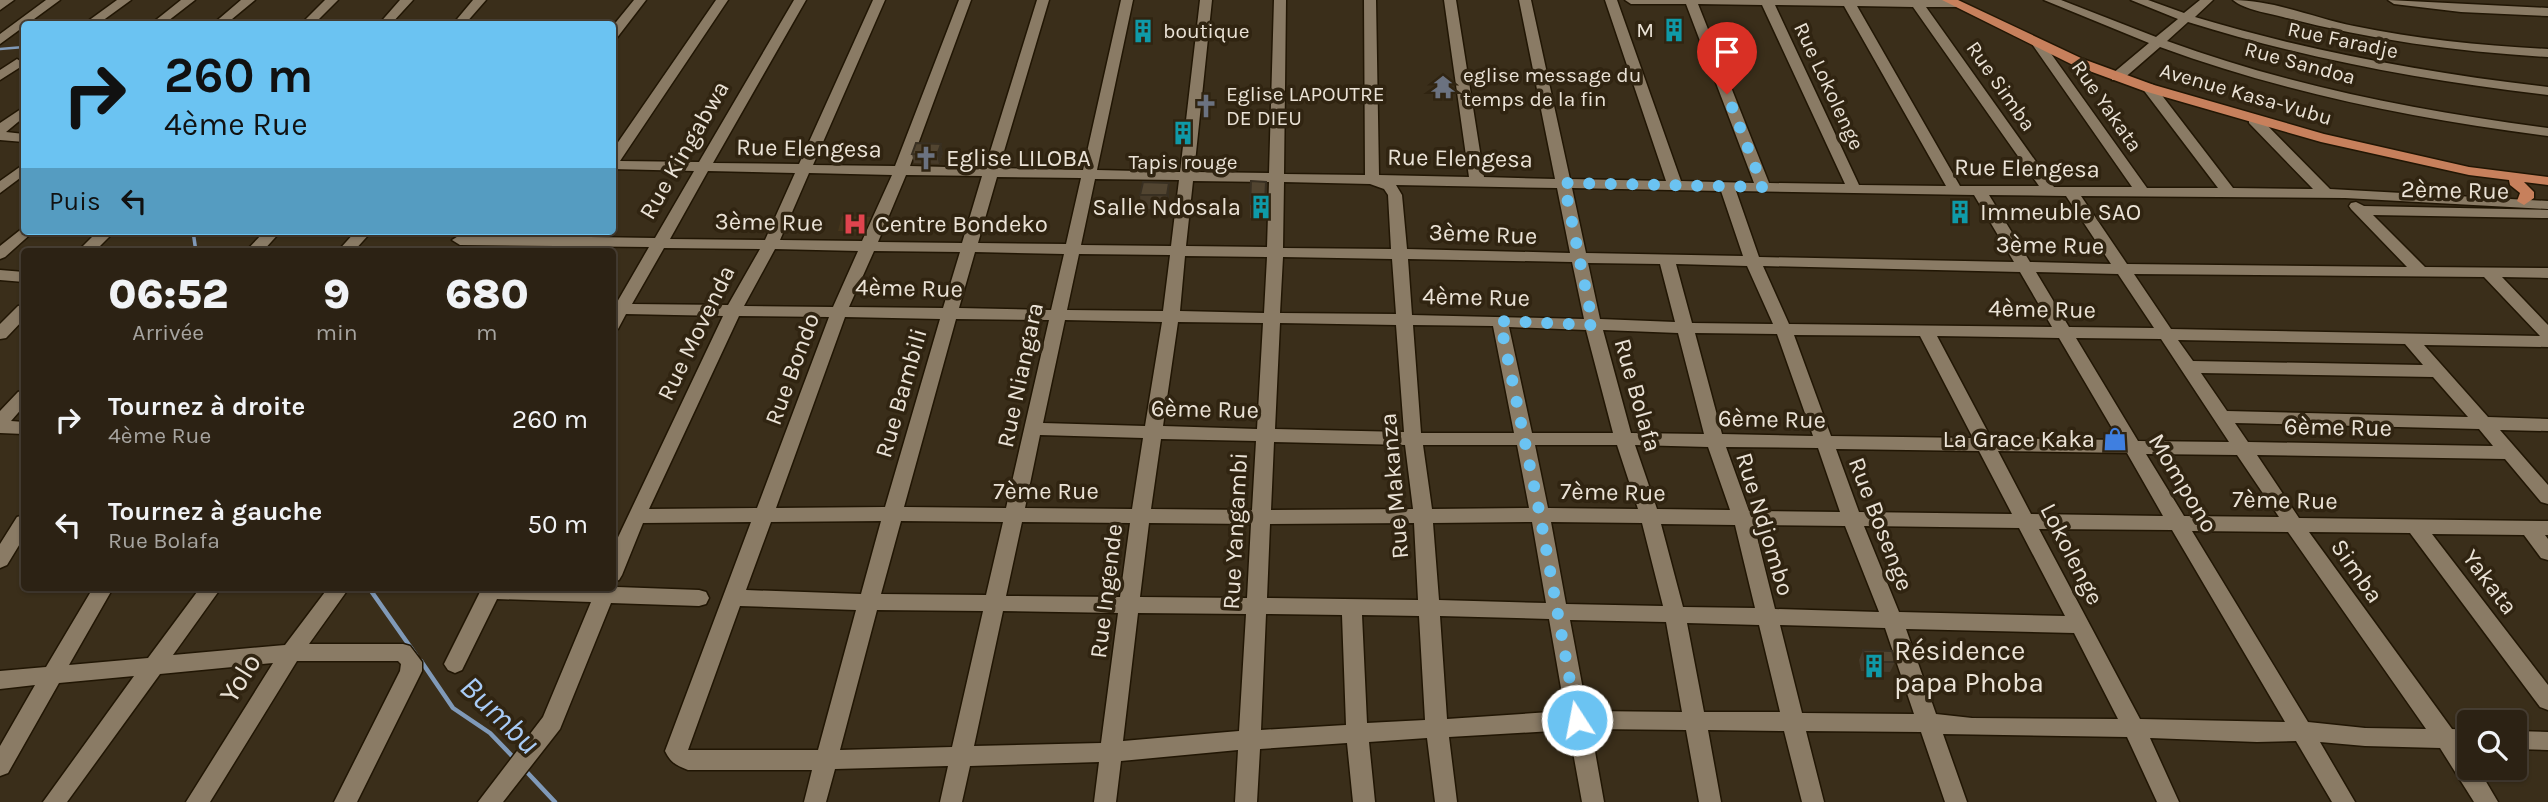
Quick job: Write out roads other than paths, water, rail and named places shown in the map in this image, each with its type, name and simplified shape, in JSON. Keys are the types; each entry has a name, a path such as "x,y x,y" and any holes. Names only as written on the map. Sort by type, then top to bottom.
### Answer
{"main road":[{"name":"Avenue Kasa-Vubu","path":"1951,2 2117,78 2254,120 2469,171 2548,181"},
{"path":"2469,171 2548,192"},
{"path":"2515,182 2526,192 2527,198 2520,201"}],"street":[{"path":"0,6 8,0"},
{"path":"26,21 54,0"},
{"path":"94,21 125,0"},
{"path":"161,21 189,0"},
{"path":"223,21 249,0"},
{"path":"310,21 332,0"},
{"path":"388,21 407,0"},
{"path":"462,21 480,0"},
{"path":"616,31 640,0"},
{"path":"616,157 722,0"},
{"name":"Rue Kingabwa","path":"617,309 661,244 800,0"},
{"name":"Rue Movenda","path":"616,566 636,516 733,311 770,245 879,0"},
{"name":"Rue Bondo","path":"826,760 688,760 681,757 677,751 839,312 900,173 965,0"},
{"name":"Rue Bambili","path":"815,802 867,602 966,248 1043,0"},
{"name":"Rue Niangara","path":"951,802 1127,0"},
{"name":"Rue Ingende","path":"1105,802 1140,516 1171,316 1206,0"},
{"name":"Rue Yangambi","path":"1246,802 1247,740 1275,253 1280,0"},
{"path":"1370,0 1372,180"},
{"path":"1450,0 1476,181"},
{"name":"Rue Bolafa","path":"1525,0 1593,325 1623,439 1650,517 1675,613 1710,802"},
{"path":"1611,0 1675,185"},
{"path":"1631,0 1918,5 1951,2"},
{"name":"Rue Sandoa","path":"2050,0 2158,44 2262,76 2432,116 2548,132"},
{"name":"Rue Faradje","path":"2137,0 2185,18 2303,52 2467,83 2548,91"},
{"path":"2117,78 2207,0"},
{"path":"2239,0 2326,23 2418,42 2548,53"},
{"path":"2394,0 2461,8 2548,12"},
{"path":"2517,0 2548,22"},
{"path":"1690,1 1763,187"},
{"name":"Rue Lokolenge","path":"1767,2 1854,189"},
{"path":"1849,4 1955,189"},
{"name":"Rue Simba","path":"1918,5 2050,191"},
{"path":"0,40 21,24"},
{"name":"Rue Yakata","path":"2038,44 2143,192"},
{"path":"0,76 17,63"},
{"path":"2149,88 2228,192"},
{"path":"0,130 21,113"},
{"path":"2254,120 2326,194"},
{"path":"0,136 21,138"},
{"name":"Rue Elengesa","path":"616,163 704,169 900,173 1854,189 2344,194 2520,201"},
{"path":"0,189 21,171"},
{"name":"Rue Makanza","path":"1372,180 1390,186 1395,195 1413,439 1423,515 1437,730 1446,802"},
{"name":"Rue Bosenge","path":"1727,186 1753,262 1784,330 1852,519 1893,622 1956,802"},
{"name":"Mompono","path":"1979,190 2344,802"},
{"name":"Simba","path":"2071,192 2293,524 2446,739 2487,802"},
{"path":"2520,201 2537,200 2548,192"},
{"path":"2344,194 2420,271"},
{"path":"2520,201 2548,205"},
{"name":"2ème Rue","path":"2361,211 2548,214"},
{"path":"0,254 21,235"},
{"path":"89,248 103,235"},
{"path":"258,248 269,235"},
{"path":"349,248 360,235"},
{"name":"3ème Rue","path":"459,241 1398,254 2125,270 2548,273"},
{"name":"Rue Ndjombo","path":"1667,260 1714,442 1743,519 1813,802"},
{"path":"2488,272 2548,335"},
{"path":"0,275 21,277"},
{"name":"4ème Rue","path":"617,309 1500,321 1784,330 2548,342"},
{"path":"0,334 21,313"},
{"path":"1500,321 1594,802"},
{"name":"Lokolenge","path":"1926,332 2134,728 2168,802"},
{"path":"2409,338 2509,453 2544,488"},
{"path":"2189,367 2438,371"},
{"path":"0,425 21,400"},
{"path":"2221,416 2548,425"},
{"path":"0,425 21,428"},
{"name":"6ème Rue","path":"1033,429 1413,439 1623,439 2244,451 2509,453"},
{"name":"7ème Rue","path":"636,516 892,513 1261,517 1540,515 2538,528"},
{"name":"Yakata","path":"2416,527 2548,701"},
{"path":"2538,528 2548,553"},
{"path":"0,560 13,532"},
{"path":"616,587 699,598"},
{"path":"0,766 101,591"},
{"path":"54,802 209,591"},
{"name":"Yolo","path":"197,802 291,653 337,591"},
{"path":"455,664 490,591"},
{"name":"Rue Movenda","path":"489,802 535,747 552,722 606,591"},
{"path":"732,598 1429,608 2080,625"},
{"path":"1352,608 1357,735 1364,802"},
{"path":"0,680 50,678 153,664 291,653 402,652 412,662 411,671 345,802"},
{"path":"826,760 1110,752 1247,740 1577,720 1928,723 1972,727 2302,732 2365,737 2457,739"},
{"path":"2527,740 2548,741"}],"waterway":[{"name":"Bumbu","path":"0,49 21,47"},
{"name":"Bumbu","path":"194,235 195,248"},
{"name":"Bumbu","path":"371,591 416,655"},
{"name":"Bumbu","path":"421,661 453,708 490,733 514,758"},
{"name":"Bumbu","path":"524,769 555,802"}],"place":[{"name":"M","path":"1674,30"},
{"name":"boutique","path":"1143,31"},
{"name":"eglise message du temps de la fin","path":"1443,87"},
{"name":"Eglise LAPOUTRE DE DIEU","path":"1206,106"},
{"name":"Tapis rouge","path":"1183,133"},
{"name":"Eglise LILOBA","path":"926,158"},
{"name":"Salle Ndosala","path":"1261,207"},
{"name":"Immeuble SAO","path":"1960,212"},
{"name":"Centre Bondeko","path":"855,224"},
{"name":"La Grace Kaka","path":"2115,439"},
{"name":"Résidence papa Phoba","path":"1874,666"}]}
